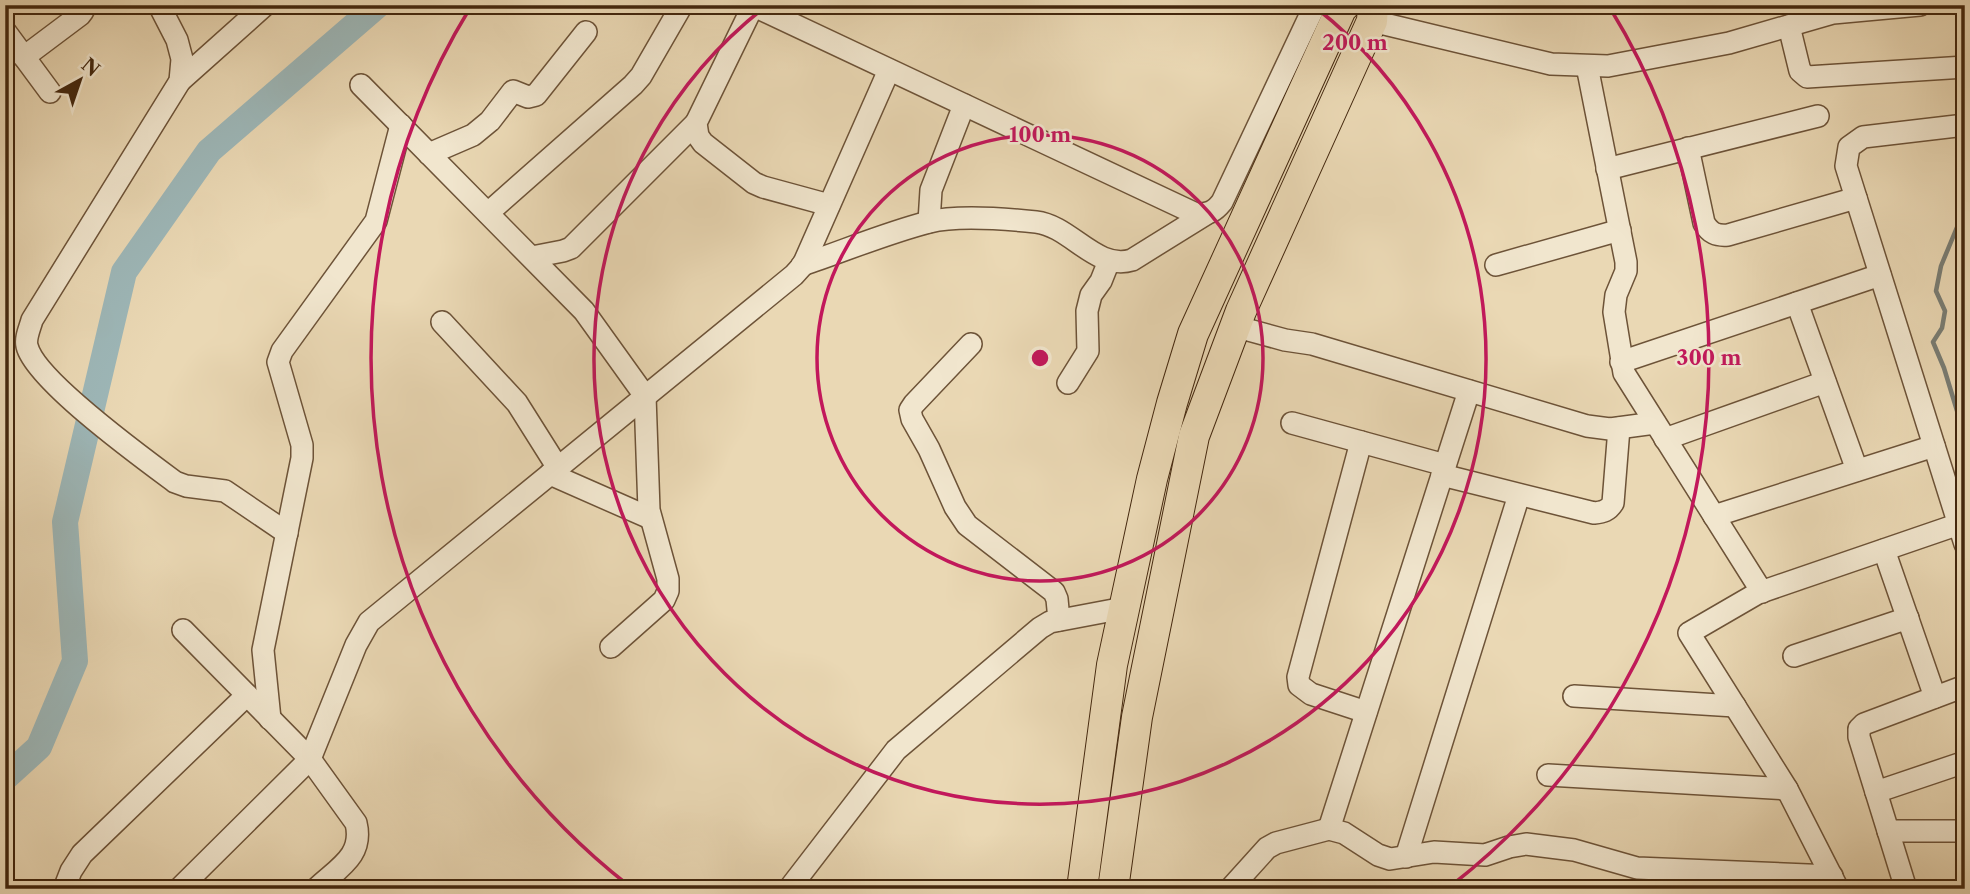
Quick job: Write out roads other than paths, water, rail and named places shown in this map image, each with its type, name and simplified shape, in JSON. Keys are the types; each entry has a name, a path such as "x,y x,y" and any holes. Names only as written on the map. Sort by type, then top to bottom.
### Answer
{"highway":[{"path":"1082,889 1105,712 1124,608 1152,479 1172,403 1193,334 1231,246 1345,5"},
{"path":"1113,889 1137,716 1194,436 1234,326 1373,13"}],"street":[{"path":"24,57 80,15 83,11 82,5"},
{"path":"159,5 177,40 182,59 180,81"},
{"path":"265,5 180,81 32,320 26,343 30,356 44,374 97,422 175,482 225,491 287,533"},
{"path":"488,213 633,85 641,76 682,5"},
{"path":"802,265 929,222 954,219 1039,222 1051,226 1109,261 1122,263 1132,260 1215,211 1222,202 1315,5"},
{"path":"532,257 571,247 696,124 752,6 1196,214 1206,214"},
{"path":"1373,13 1551,64 1608,66 1729,43 1851,8 1907,6"},
{"path":"1789,26 1800,71 1807,77 1965,67"},
{"path":"5,31 50,92"},
{"path":"429,154 473,135 490,121 513,91 528,97 536,95 586,32"},
{"path":"1587,66 1626,271 1616,295 1614,312 1621,362 1629,382 1762,592"},
{"path":"179,889 310,759 356,645 369,622 794,275 802,265 889,70"},
{"path":"361,85 584,311 645,396 650,519 668,579 668,591 664,600 611,647"},
{"path":"929,222 931,190 964,105"},
{"path":"1607,169 1818,116"},
{"path":"696,124 698,136 703,143 754,183 829,205"},
{"path":"270,719 263,650 302,458 302,445 278,362 282,351 376,221 401,125"},
{"path":"1835,883 1787,789 1689,633 1762,592 1884,550 1963,530 1846,166 1849,147 1863,137 1965,125"},
{"path":"1688,148 1704,223 1709,231 1718,235 1728,235 1856,198"},
{"path":"1496,265 1620,230"},
{"path":"1068,383 1088,351 1087,311 1091,295 1101,281 1109,261"},
{"path":"1621,362 1880,275"},
{"path":"1797,303 1857,470"},
{"path":"442,322 517,403 554,471 650,519"},
{"path":"1234,326 1284,340 1312,344 1587,426 1660,431 1825,382"},
{"path":"971,344 914,404 910,410 912,419 929,449 955,507 967,525 1054,592 1059,620"},
{"path":"1329,829 1469,391"},
{"path":"1292,422 1519,495 1594,513 1609,509 1613,503 1619,428"},
{"path":"1361,442 1298,677 1299,685 1311,694 1366,712"},
{"path":"1714,516 1934,446"},
{"path":"1406,857 1519,495"},
{"path":"1884,550 1936,697"},
{"path":"789,889 897,750 1040,628 1049,622 1124,608"},
{"path":"1794,656 1908,618"},
{"path":"183,631 310,759 356,822 359,835 352,855 316,889"},
{"path":"1906,889 1859,737 1859,729 1864,724 1965,686"},
{"path":"64,889 82,854 247,695"},
{"path":"1574,696 1735,706"},
{"path":"1876,792 1965,762"},
{"path":"1548,775 1787,789"},
{"path":"1230,889 1267,848 1276,843 1329,829 1344,833 1384,858 1434,852 1485,855 1526,844 1574,850 1628,867 1835,883"},
{"path":"1888,831 1965,831"}],"waterway":[{"path":"5,778 39,747 75,661 65,522 124,272 209,151 378,5"},
{"path":"1965,208 1941,266 1936,291 1945,311 1942,328 1933,342 1944,368 1965,437"}]}
